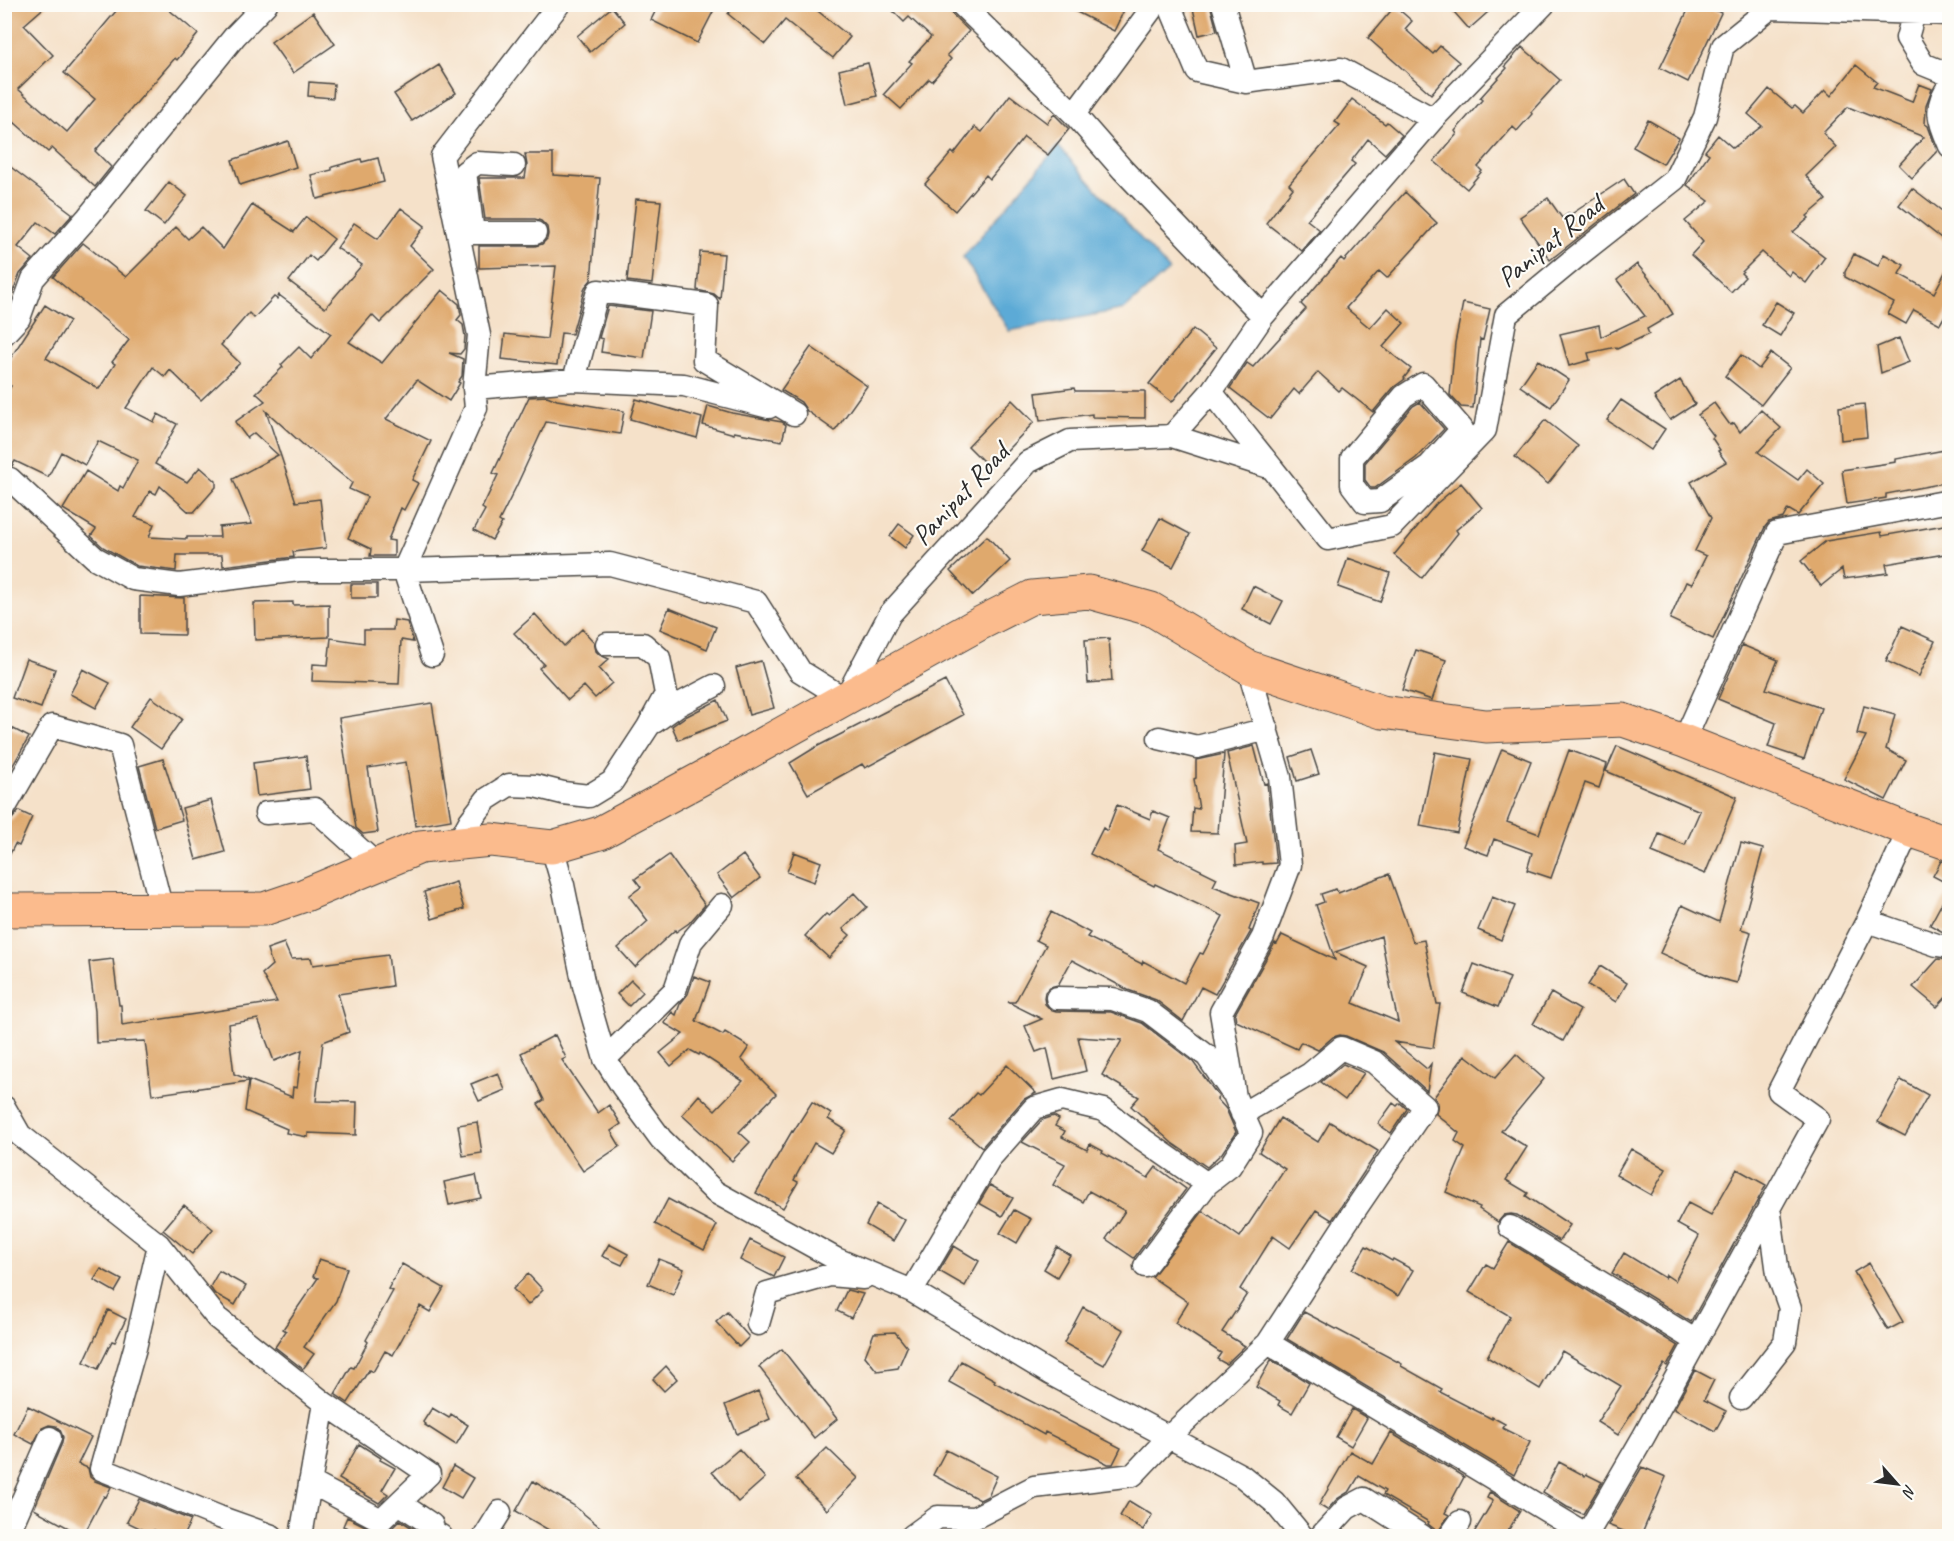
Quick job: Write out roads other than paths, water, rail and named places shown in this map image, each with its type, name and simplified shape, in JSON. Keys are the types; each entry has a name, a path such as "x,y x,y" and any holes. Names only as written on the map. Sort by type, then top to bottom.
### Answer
{"highway":[{"path":"4,910 264,909 305,895 420,847 491,840 552,848 600,833 1032,597 1089,592 1151,609 1248,667 1382,712 1485,726 1623,720 1684,741 1950,844"}],"street":[{"path":"9,322 33,279 88,217 235,36 266,4"},
{"path":"465,233 442,156 559,4"},
{"path":"961,4 1074,114 1123,170 1263,316"},
{"path":"1074,114 1156,4"},
{"path":"1169,4 1197,71 1246,82 1341,69 1433,119"},
{"path":"1223,4 1246,82"},
{"path":"1172,435 1211,392 1263,316 1433,119 1544,4"},
{"name":"Panipat Road","path":"845,699 890,614 1028,462 1070,441 1172,435 1272,468 1328,539 1392,526 1433,472 1485,430 1506,315 1675,179 1705,117 1723,46 1770,8 1950,14"},
{"path":"1914,13 1907,38 1923,64 1950,75"},
{"path":"1950,85 1945,91 1938,111 1950,146"},
{"path":"432,655 404,570 476,408 474,388 479,335 465,233 465,172 477,163 514,165"},
{"path":"465,233 535,233"},
{"path":"474,388 574,380 684,385 794,414 704,360 707,305 598,291 574,380"},
{"path":"1423,384 1462,429 1433,472 1380,501 1365,502 1352,485 1352,458 1404,396 1423,384"},
{"path":"1211,392 1272,468"},
{"path":"4,477 10,479 95,558 132,579 179,585 299,570 404,570 610,564 756,602 800,671 845,699"},
{"path":"1684,741 1777,533 1950,501"},
{"path":"458,843 470,822 488,799 509,785 535,786 563,793 590,796 612,782 648,727 666,694 658,658 643,644 607,645"},
{"path":"1238,1105 1221,1012 1263,937 1290,865 1280,777 1248,667"},
{"path":"648,727 678,705 714,686"},
{"path":"4,809 52,726 120,745 162,910"},
{"path":"1159,738 1197,747 1267,729"},
{"path":"266,813 315,809 377,865"},
{"path":"1268,1343 1586,1536 1818,1119 1779,1090 1867,921 1909,830"},
{"path":"552,848 605,1059 661,1139 715,1192 836,1259 912,1291 1051,1374 1242,1476 1274,1502 1302,1536"},
{"path":"605,1059 675,990 691,942 722,905"},
{"path":"1867,921 1937,945 1950,947"},
{"path":"1057,998 1113,999 1148,1011 1207,1056 1238,1105 1251,1133 1230,1166 1207,1184 1145,1266"},
{"path":"912,1536 938,1517 974,1518 1034,1486 1133,1475 1169,1437 1268,1343 1425,1107 1374,1062 1341,1048 1310,1074 1238,1105"},
{"path":"912,1291 991,1157 1034,1108 1062,1100 1104,1110 1207,1184"},
{"path":"4,1107 20,1135 159,1245 217,1318 324,1403 429,1474 381,1520 310,1482"},
{"path":"1741,1398 1785,1342 1790,1308 1778,1274 1770,1207"},
{"path":"1510,1227 1696,1341"},
{"path":"159,1245 135,1348 101,1468 219,1517 272,1536"},
{"path":"758,1324 767,1293 830,1275 888,1281"},
{"path":"301,1536 324,1403"},
{"path":"7,1536 50,1438"},
{"path":"1321,1536 1347,1508 1364,1499 1422,1536"},
{"path":"399,1503 432,1525 434,1532 441,1536"},
{"path":"484,1536 500,1512"}],"water":[{"path":"1058,146 1169,270 1125,309 1009,331 963,257"}]}
